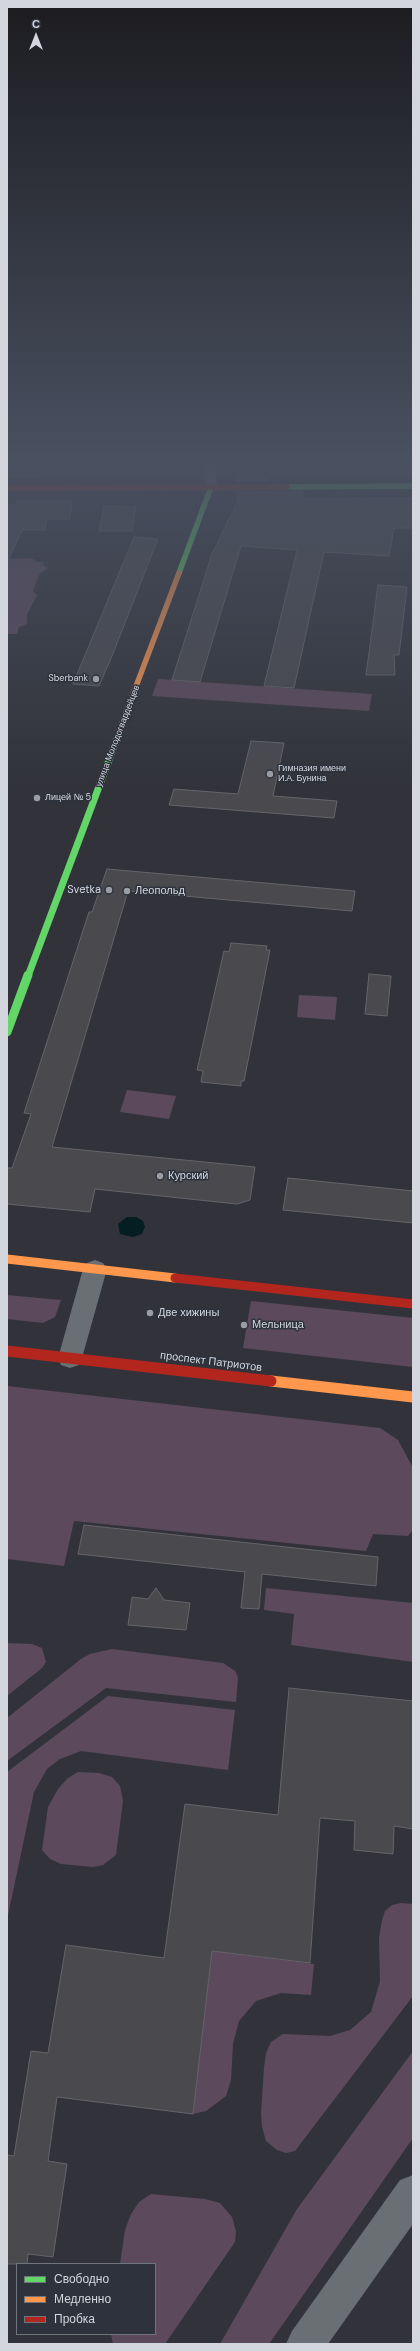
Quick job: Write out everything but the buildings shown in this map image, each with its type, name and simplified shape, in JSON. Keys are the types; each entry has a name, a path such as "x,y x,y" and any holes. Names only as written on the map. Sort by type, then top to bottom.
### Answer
{"main road":[{"name":"улица Молодогвардейцев","path":"7,1032 180,571"},
{"path":"7,1259 413,1304"},
{"name":"проспект Патриотов","path":"7,1351 413,1397"}],"street":[{"path":"70,1358 95,1269"},
{"path":"305,2344 413,2193"}],"shaded area":[{"path":"7,571 45,571 39,575 33,591 37,595 27,615 27,624 19,627 17,634 7,634"},
{"path":"158,679 372,694 369,711 152,696"},
{"path":"299,995 337,997 335,1020 297,1017"},
{"path":"127,1090 176,1096 169,1119 120,1112"},
{"path":"127,1217 136,1217 143,1221 145,1227 142,1234 133,1237 120,1234 118,1224"},
{"path":"7,1295 61,1300 55,1317 43,1323 7,1319"},
{"path":"251,1301 413,1318 413,1367 243,1348"},
{"path":"7,1386 380,1428 398,1440 412,1466 412,1531 408,1536 373,1534 366,1551 74,1521 64,1566 7,1559"},
{"path":"266,1588 413,1603 413,1662 291,1645 294,1614 264,1610"},
{"path":"7,1643 32,1644 42,1648 46,1662 42,1668 7,1696"},
{"path":"112,1649 223,1663 235,1671 238,1677 236,1702 106,1688 7,1761 7,1718 81,1659 90,1654"},
{"path":"108,1696 235,1710 228,1770 81,1751 60,1759 47,1769 34,1792 7,1920 7,1772"},
{"path":"78,1772 99,1773 112,1777 120,1786 123,1801 116,1855 103,1865 93,1867 61,1864 50,1859 42,1850 48,1807 58,1789 68,1778"},
{"path":"401,1903 413,1904 413,1996 295,2151 286,2153 277,2150 266,2141 262,2127 261,2113 266,2053 271,2042 283,2034 330,2036 350,2030 371,2012 380,1981 379,1938 382,1920 385,1911 392,1905"},
{"path":"212,1951 314,1964 311,1995 281,1993 256,2001 239,2021 233,2044 231,2080 226,2096 206,2111 193,2114"},
{"path":"413,2051 413,2138 269,2344 220,2344 297,2209"},
{"path":"151,2194 205,2199 220,2203 232,2217 236,2231 235,2242 165,2344 113,2344 111,2335 156,2335 156,2263 120,2263 125,2230 131,2214 139,2202"}],"traffic: fast":[{"path":"7,1032 118,736"}],"traffic: slow":[{"path":"118,736 179,573"},
{"path":"7,1259 175,1278"},
{"path":"271,1381 413,1397"}],"traffic: jam":[{"path":"175,1278 413,1304"},
{"path":"7,1351 271,1381"}],"place":[{"name":"Sberbank","path":"96,679"},
{"name":"Гимназия имени И.А. Бунина","path":"270,774"},
{"name":"Лицей № 5","path":"37,798"},
{"name":"Svetka","path":"109,890"},
{"name":"Леопольд","path":"127,891"},
{"name":"Курский","path":"160,1176"},
{"name":"Две хижины","path":"150,1313"},
{"name":"Мельница","path":"244,1325"}]}
